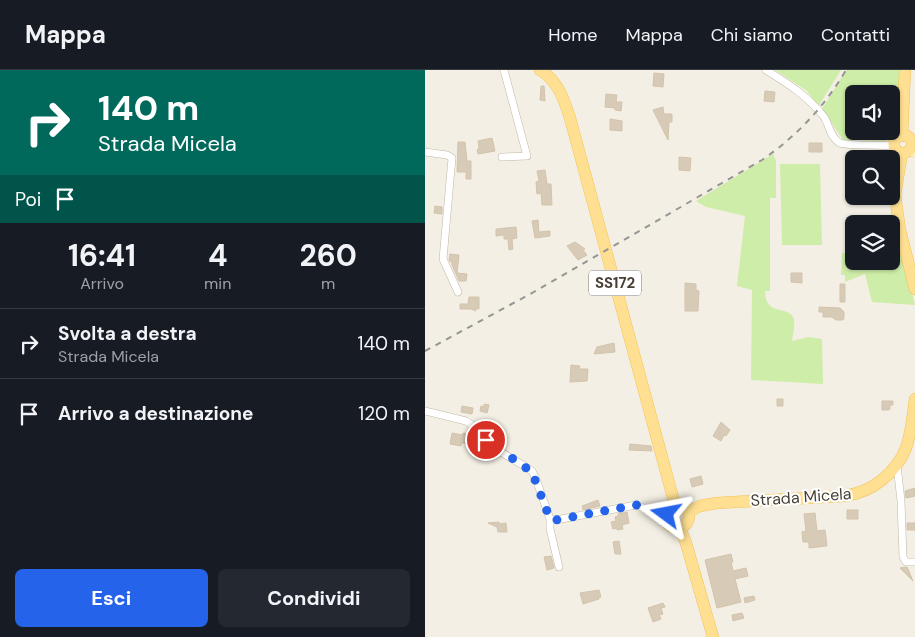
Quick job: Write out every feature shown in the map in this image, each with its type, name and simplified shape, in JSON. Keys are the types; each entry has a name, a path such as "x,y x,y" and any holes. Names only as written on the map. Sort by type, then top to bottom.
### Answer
{"main road":[{"name":"SS172","path":"540,70 554,82 561,93 568,112 675,505"},
{"path":"905,70 904,147 895,195 900,230 915,289"},
{"name":"Strada Micela","path":"688,512 700,506 716,503 854,495 876,485 897,465 905,451 909,440 915,399"},
{"path":"675,505 683,506 688,512 688,522 680,528 669,525 665,518 669,508 675,505"},
{"path":"680,528 713,637"}],"street":[{"path":"502,157 527,156 504,70"},
{"path":"766,70 785,81 808,99 825,118 831,133 839,142 904,147"},
{"path":"425,152 447,155 452,158 443,259 457,292"},
{"path":"425,411 466,421 473,425 494,448 527,467 532,472 550,519 559,567"},
{"path":"897,465 901,501 903,557 906,562 915,562"},
{"path":"550,519 556,520 636,505 665,518"}],"green space":[{"path":"775,70 841,70 818,107 807,91"},
{"path":"846,70 903,70 900,93 900,85 845,85 845,140 887,140 886,141 843,140 822,109"},
{"path":"773,154 776,161 776,198 770,198 770,291 765,291 766,299 773,308 792,315 794,331 792,341 809,337 822,339 823,384 751,380 752,290 737,286 745,216 706,207 696,201"},
{"path":"780,164 820,164 822,245 782,245"},
{"path":"842,253 845,253 845,270 900,270 900,254 902,254 915,305 872,302 865,274 845,282 845,275 841,275"}],"building":[{"path":"654,73 664,74 663,87 653,86"},
{"path":"541,86 544,86 545,101 540,100"},
{"path":"765,91 775,92 774,102 764,101"},
{"path":"606,94 617,95 616,102 622,102 621,111 605,107"},
{"path":"663,107 664,114 672,114 672,122 669,122 668,140 653,110"},
{"path":"610,119 622,121 622,131 610,130"},
{"path":"492,138 495,151 478,154 478,141"},
{"path":"458,142 465,142 467,161 471,161 471,179 466,179 466,172 457,172"},
{"path":"809,143 822,143 822,152 809,152"},
{"path":"679,157 691,158 690,171 679,170"},
{"path":"545,170 547,184 551,184 552,205 542,205 541,193 537,194 536,182 539,181 537,171"},
{"path":"435,206 442,207 442,214 434,213"},
{"path":"538,220 539,232 550,231 550,236 535,238 532,221"},
{"path":"516,227 517,238 512,239 513,249 509,250 508,239 504,239 504,235 496,236 496,229"},
{"path":"575,242 585,249 583,250 587,255 578,260 567,246"},
{"path":"450,254 459,255 457,273 467,274 466,281 459,281 449,260"},
{"path":"791,273 802,273 802,283 791,282"},
{"path":"685,283 696,284 696,290 699,291 698,311 685,311"},
{"path":"840,284 845,284 845,302 840,302"},
{"path":"469,297 479,297 479,309 476,308 476,311 460,309 460,304 468,304"},
{"path":"819,307 840,308 844,312 844,318 843,320 836,320 832,317 823,317 823,312 819,312"},
{"path":"614,343 615,352 594,354 597,347"},
{"path":"571,365 580,366 579,369 588,369 587,381 570,382"},
{"path":"777,399 783,399 783,406 777,406"},
{"path":"882,401 893,401 893,405 890,405 888,410 882,410"},
{"path":"484,404 489,405 487,413 480,411 481,406 484,407"},
{"path":"462,406 473,408 472,414 461,412"},
{"path":"721,422 730,430 721,441 713,436"},
{"path":"452,433 468,434 467,438 471,439 470,444 462,443 461,446 450,444"},
{"path":"630,444 651,446 652,451 629,450"},
{"path":"701,476 703,484 692,487 690,479"},
{"path":"915,488 915,496 906,498 905,491"},
{"path":"598,500 600,506 583,510 582,506"},
{"path":"847,510 858,510 858,519 847,519"},
{"path":"627,512 629,523 622,525 623,529 613,529 611,522 616,521 615,517 618,514"},
{"path":"815,513 817,531 825,530 827,546 809,548 809,542 803,542 802,532 806,531 804,514"},
{"path":"499,522 499,524 506,523 507,532 498,532 497,527 488,523"},
{"path":"907,523 915,523 915,530 907,530"},
{"path":"619,541 621,554 615,554 613,542"},
{"path":"731,554 733,571 746,568 748,576 735,579 741,602 717,608 705,560"},
{"path":"551,556 554,568 547,570 544,557"},
{"path":"907,567 908,569 913,581 900,568"},
{"path":"599,590 601,597 599,599 583,604 580,593"},
{"path":"754,596 755,600 745,603 744,598"},
{"path":"663,603 665,607 661,608 663,614 659,615 661,619 653,622 648,608"},
{"path":"742,613 744,618 733,621 732,615"}],"railway":[{"path":"425,351 532,293 762,160 787,141 809,119 829,96 846,70"}],"route":[{"path":"486,440 494,448 527,467 532,472 550,519 556,520 636,505 659,517 665,518 666,514"}]}
